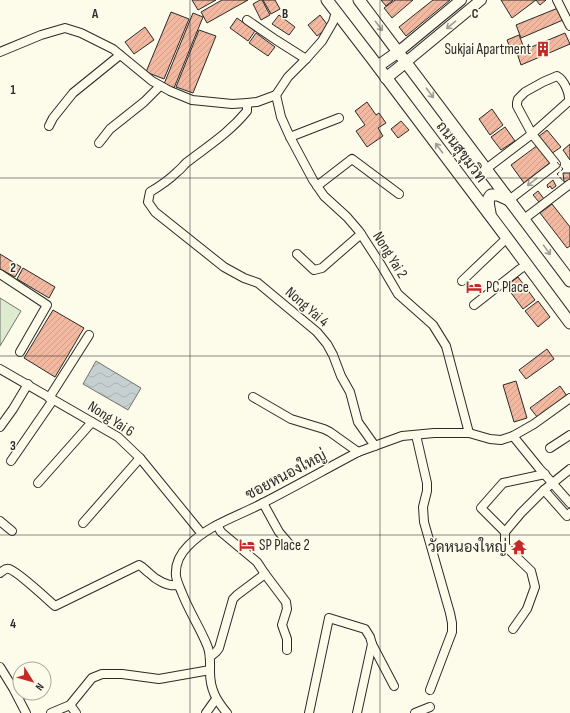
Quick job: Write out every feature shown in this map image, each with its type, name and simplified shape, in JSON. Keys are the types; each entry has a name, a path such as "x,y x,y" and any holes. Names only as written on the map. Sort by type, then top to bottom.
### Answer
{"highway":[{"name":"ถนนสุขุมวิท","path":"327,0 570,323"},
{"name":"ถนนสุขุมวิท","path":"359,0 509,200 568,275"},
{"path":"378,66 398,52"},
{"path":"386,78 406,62"},
{"path":"491,216 488,203 489,198 492,195 498,195 509,200"}],"main road":[{"path":"406,62 481,0"},
{"path":"398,52 457,1"}],"street":[{"path":"557,0 570,26"},
{"path":"0,52 41,35 65,28 81,33 114,49 152,82 192,100 232,104 257,102 276,95 288,76 322,41 333,22 336,12"},
{"path":"247,20 306,59"},
{"path":"49,126 53,118 73,93 120,55"},
{"path":"486,169 532,134 569,101 570,95 560,78 557,76 543,82 525,92 518,99 517,106 532,134 556,164 509,200"},
{"path":"98,143 110,129 144,102 160,86"},
{"name":"Nong Yai 2","path":"276,95 281,117 290,137 317,186 324,196 347,217 361,234 398,294 433,325 446,346 469,433"},
{"name":"Nong Yai 4","path":"247,103 247,111 240,120 218,140 185,164 178,172 164,183 150,192 148,202 155,212 224,267 244,278 258,283 317,332 327,344 341,376 350,392 358,422 375,446"},
{"path":"290,137 339,118"},
{"path":"317,186 352,159 399,194"},
{"path":"524,219 570,184"},
{"path":"297,254 314,270 322,268 361,234"},
{"path":"462,281 507,238"},
{"path":"474,305 527,265"},
{"path":"0,274 47,304 20,352"},
{"path":"11,461 51,399 89,335"},
{"name":"Nong Yai 6","path":"0,369 118,437 140,458 202,534"},
{"path":"0,427 28,384"},
{"path":"253,397 291,419 330,432 358,452"},
{"name":"ซอยหนองใหญ่","path":"227,713 212,692 208,646 186,604 178,585 176,575 178,560 184,550 202,534 217,525 358,452 402,436 434,433 469,433 490,439 501,440 513,436 534,424 570,398"},
{"path":"38,483 92,422"},
{"path":"416,435 427,482 427,491 423,507 424,522 452,622 452,632 430,690"},
{"path":"550,448 570,435"},
{"path":"513,436 570,503"},
{"path":"83,524 140,458"},
{"path":"513,629 527,609 535,587 531,571 505,546 505,532 521,513 544,490 570,469"},
{"path":"505,532 481,508 503,483 545,474"},
{"path":"544,490 569,516"},
{"path":"264,502 274,524 291,546"},
{"path":"0,521 12,531"},
{"path":"217,525 220,532 257,562 286,602 287,609 282,625 287,639 287,650"},
{"path":"0,572 10,569 23,578 55,606 139,565 158,580 167,584 178,585"},
{"path":"210,656 219,648 233,599 236,595 265,574"},
{"path":"309,713 329,618 365,629 394,686"},
{"path":"357,713 372,644"},
{"path":"0,667 26,713"},
{"path":"51,713 70,705 92,678 102,674 122,674 160,680 210,670"},
{"path":"206,713 216,699"},
{"path":"70,705 76,713"},
{"path":"415,713 430,707"}],"green space":[{"path":"0,298 21,311 0,346"}],"water":[{"path":"96,361 141,388 128,410 83,384"}],"building":[{"path":"192,0 216,0 198,10"},
{"path":"222,0 248,0 207,23 201,12"},
{"path":"262,0 270,15 261,20 253,4"},
{"path":"263,0 275,0 280,9 271,14"},
{"path":"381,0 393,0 386,6"},
{"path":"395,0 413,0 392,18 384,8"},
{"path":"433,0 450,0 406,36 399,27"},
{"path":"501,0 536,0 512,18"},
{"path":"536,0 546,0 540,5"},
{"path":"558,8 563,20 521,38 516,25"},
{"path":"171,12 189,19 164,79 146,72"},
{"path":"193,13 203,17 174,88 164,84"},
{"path":"279,15 295,27 289,35 272,24"},
{"path":"320,15 329,27 317,36 308,25"},
{"path":"237,18 255,31 248,41 230,28"},
{"path":"145,27 154,40 134,54 125,42"},
{"path":"199,30 216,36 193,93 176,87"},
{"path":"256,33 275,47 268,56 249,43"},
{"name":"Sukjai Apartment","path":"565,33 570,44 521,65 517,53"},
{"path":"519,35 524,48 512,53 507,40"},
{"path":"367,102 376,115 379,113 386,123 378,128 383,136 367,147 356,131 365,125 355,111"},
{"path":"492,109 503,125 490,135 479,119"},
{"path":"401,121 409,130 398,138 391,129"},
{"path":"505,127 515,141 501,150 491,137"},
{"path":"547,130 561,147 551,154 538,137"},
{"path":"570,144 570,160 563,150"},
{"path":"538,145 551,162 524,183 511,165"},
{"path":"563,173 570,173 570,180 564,182"},
{"path":"553,180 556,186 552,189 550,186 548,188 547,185"},
{"path":"538,191 544,199 539,202 533,195"},
{"path":"552,204 570,227 570,246 567,248 540,213"},
{"path":"0,254 21,267 15,277 0,269"},
{"path":"23,268 55,287 49,298 17,279"},
{"path":"518,277 535,300 523,309 506,286"},
{"path":"538,301 550,317 538,327 525,311"},
{"path":"53,310 84,328 55,377 24,358"},
{"path":"547,349 554,359 526,379 519,370"},
{"path":"516,381 527,418 514,422 503,385"},
{"path":"560,386 567,396 538,418 530,408"}],"fence":[{"path":"557,162 563,169 557,174 564,182"}],"place":[{"name":"Sukjai Apartment","path":"543,49"},
{"name":"PC Place","path":"474,287"},
{"name":"SP Place 2","path":"247,545"},
{"name":"วัดหนองใหญ่","path":"519,547"}]}
